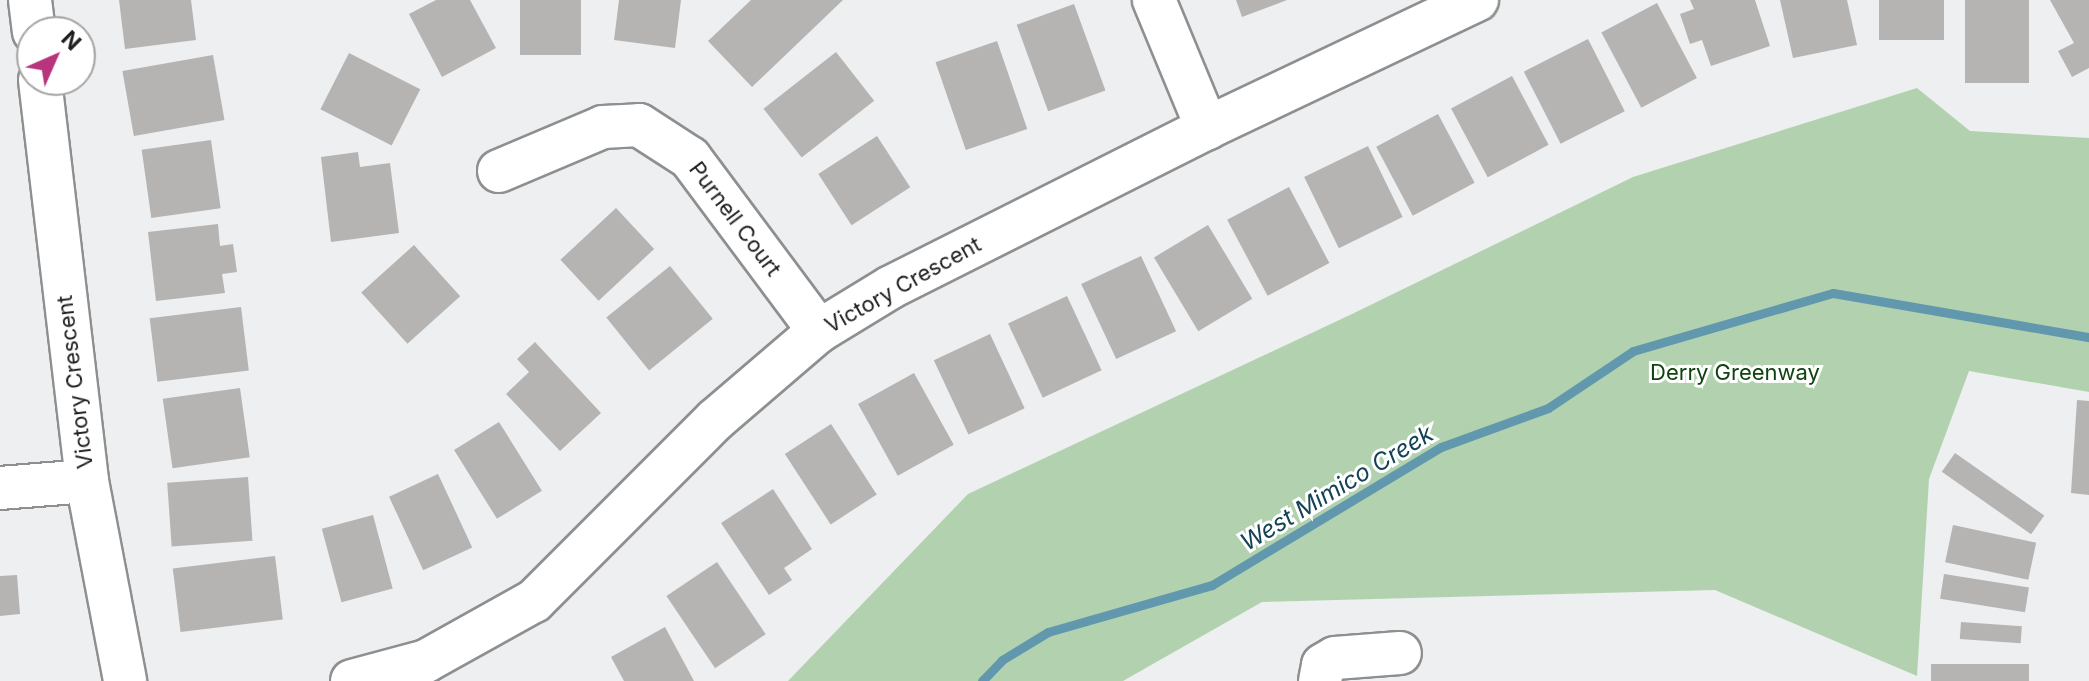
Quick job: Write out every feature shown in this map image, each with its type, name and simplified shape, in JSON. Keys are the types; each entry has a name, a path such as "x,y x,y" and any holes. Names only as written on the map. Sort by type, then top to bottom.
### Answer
{"street":[{"path":"1154,0 1207,128"},
{"name":"Victory Crescent","path":"352,681 426,661 534,601 715,420 819,331 891,287 1207,128 1477,0"},
{"name":"Victory Crescent","path":"42,96 87,481 125,681"},
{"name":"Purnell Court","path":"499,171 603,127 639,125 690,158 819,331"},
{"path":"0,488 87,481"},
{"path":"1320,681 1323,665 1335,658 1400,653"}],"green space":[{"name":"Derry Greenway","path":"1917,88 1970,131 2089,138 2089,392 1969,371 1929,479 1917,676 1715,590 1262,602 1123,681 788,681 968,494 1352,314 1633,177"}],"building":[{"path":"119,0 191,0 196,40 125,49"},
{"path":"436,0 470,0 496,48 442,77 409,14"},
{"path":"520,0 581,0 581,55 520,55"},
{"path":"619,0 681,0 675,48 614,40"},
{"path":"751,0 843,0 752,87 708,41"},
{"path":"1236,0 1287,0 1242,17"},
{"path":"1690,0 1755,0 1770,46 1711,66 1702,40 1690,44 1680,14 1694,9"},
{"path":"1780,0 1847,0 1857,45 1793,58"},
{"path":"1879,0 1944,0 1944,40 1879,40"},
{"path":"1965,0 2029,0 2029,83 1965,83"},
{"path":"2050,0 2089,0 2089,68 2072,77 2058,51 2074,43"},
{"path":"1657,3 1697,78 1641,108 1601,33"},
{"path":"1074,4 1105,90 1048,111 1017,25"},
{"path":"1588,39 1625,111 1561,144 1524,72"},
{"path":"997,41 1027,129 966,150 936,62"},
{"path":"836,52 874,101 802,157 764,109"},
{"path":"349,53 420,89 392,145 320,109"},
{"path":"213,55 224,120 134,136 122,71"},
{"path":"1512,76 1549,145 1488,177 1451,108"},
{"path":"1438,114 1475,183 1413,216 1376,147"},
{"path":"877,136 910,187 852,225 818,174"},
{"path":"211,140 221,208 151,218 142,150"},
{"path":"1368,146 1403,217 1339,248 1304,177"},
{"path":"358,152 360,167 390,163 399,233 331,242 321,157"},
{"path":"1289,187 1329,263 1268,296 1227,220"},
{"path":"616,208 654,249 599,301 560,260"},
{"path":"218,224 220,246 233,244 237,272 222,274 225,293 156,301 148,232"},
{"path":"1208,225 1252,299 1198,331 1154,257"},
{"path":"414,245 460,296 407,344 361,293"},
{"path":"1141,256 1176,331 1116,359 1081,284"},
{"path":"670,266 713,319 649,370 606,318"},
{"path":"1067,296 1102,370 1043,398 1008,323"},
{"path":"241,307 249,371 157,382 150,318"},
{"path":"990,334 1025,408 968,435 934,360"},
{"path":"535,342 601,413 560,451 506,394 529,372 517,359"},
{"path":"914,373 954,445 898,476 858,404"},
{"path":"240,388 250,457 173,468 163,399"},
{"path":"2077,400 2089,401 2089,495 2071,493"},
{"path":"499,422 542,491 497,519 454,450"},
{"path":"831,424 877,494 831,524 785,454"},
{"path":"1955,453 2044,516 2031,534 1942,472"},
{"path":"438,474 472,547 423,570 389,497"},
{"path":"248,477 252,541 172,546 167,483"},
{"path":"773,489 812,549 784,568 792,580 769,595 721,523"},
{"path":"373,515 393,588 341,602 322,529"},
{"path":"1953,525 2036,543 2028,580 1945,562"},
{"path":"275,556 283,620 181,632 173,569"},
{"path":"717,562 766,634 715,668 666,596"},
{"path":"1944,574 2029,587 2025,612 1940,599"},
{"path":"17,575 20,614 0,616 0,576"},
{"path":"1961,622 2022,626 2021,643 1960,639"},
{"path":"665,627 694,681 624,681 611,657"},
{"path":"1931,664 2029,664 2029,681 1931,681"}],"waterway":[{"name":"West Mimico Creek","path":"982,681 1002,660 1048,632 1212,585 1441,447 1548,408 1633,351 1833,293 2089,337"}]}
